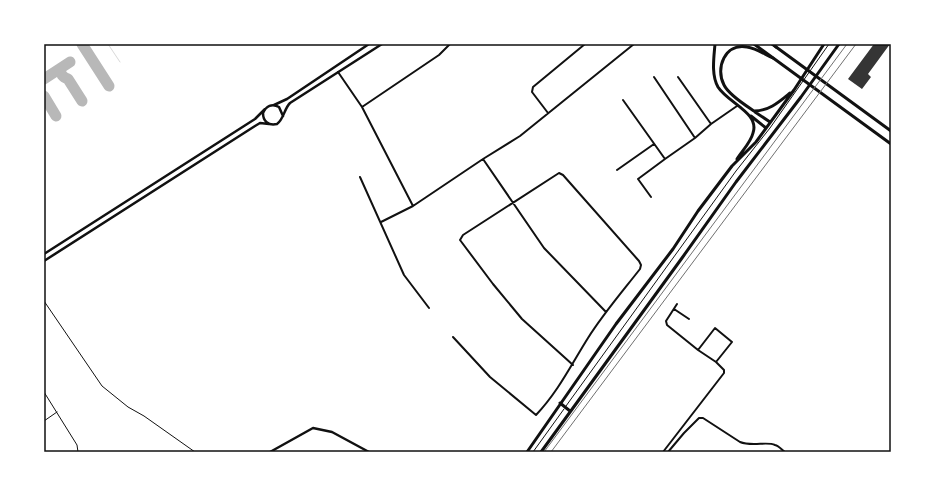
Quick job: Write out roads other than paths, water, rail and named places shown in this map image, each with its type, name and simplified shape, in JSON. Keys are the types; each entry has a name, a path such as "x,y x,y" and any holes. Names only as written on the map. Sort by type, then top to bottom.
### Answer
{"main road":[{"path":"44,254 254,119 267,107 283,102 369,44"},
{"path":"44,261 260,123 277,124 280,122 285,109 290,103 382,44"},
{"path":"715,44 714,62 718,86 737,106 766,128"},
{"path":"754,44 891,144"},
{"path":"732,166 756,142 794,90 824,44"},
{"path":"541,452 736,182 801,97 839,44"},
{"path":"773,45 891,131"},
{"path":"770,122 738,100 724,86 720,75 721,64 726,54 735,48 745,46 755,49 772,58"},
{"path":"754,111 767,109 776,105 794,90"},
{"path":"273,105 279,107 283,116"},
{"path":"265,109 263,113 264,120 269,124"},
{"path":"528,452 560,403 616,324 673,249 698,211 732,166 753,134 754,122 751,116"},
{"path":"560,403 570,411"},
{"path":"270,452 313,428 332,432 369,452"}],"street":[{"path":"362,107 439,55 450,44"},
{"path":"548,113 532,92 533,87 586,44"},
{"path":"381,222 412,206 520,136 634,44"},
{"path":"338,72 362,107 412,206"},
{"path":"654,77 695,138"},
{"path":"678,77 711,124"},
{"path":"622,100 666,159"},
{"path":"651,197 638,179 737,106"},
{"path":"617,170 654,144"},
{"path":"483,159 544,248 606,312"},
{"path":"453,337 490,377 536,415 550,401 572,365 588,338 606,312 640,269 641,265 639,261 563,175 559,173 463,235 460,240 493,284 522,319 572,365"},
{"path":"360,177 404,275 429,308"},
{"path":"663,452 724,373 723,368 716,362 698,350 667,325 666,321 677,304"},
{"path":"674,309 689,319"},
{"path":"698,350 714,328 732,342 716,362"},
{"path":"668,452 699,418 703,418 746,445 771,444 776,445 786,452"}],"lane":[{"path":"533,452 736,171 770,128 829,44"},
{"path":"44,301 102,386 128,407 144,416 195,452"},
{"path":"44,392 77,445 78,452"},
{"path":"44,421 57,412"}],"waterway":[{"path":"108,44 120,62"}],"railway":[{"path":"544,452 847,44"},
{"path":"551,452 856,44"}]}
